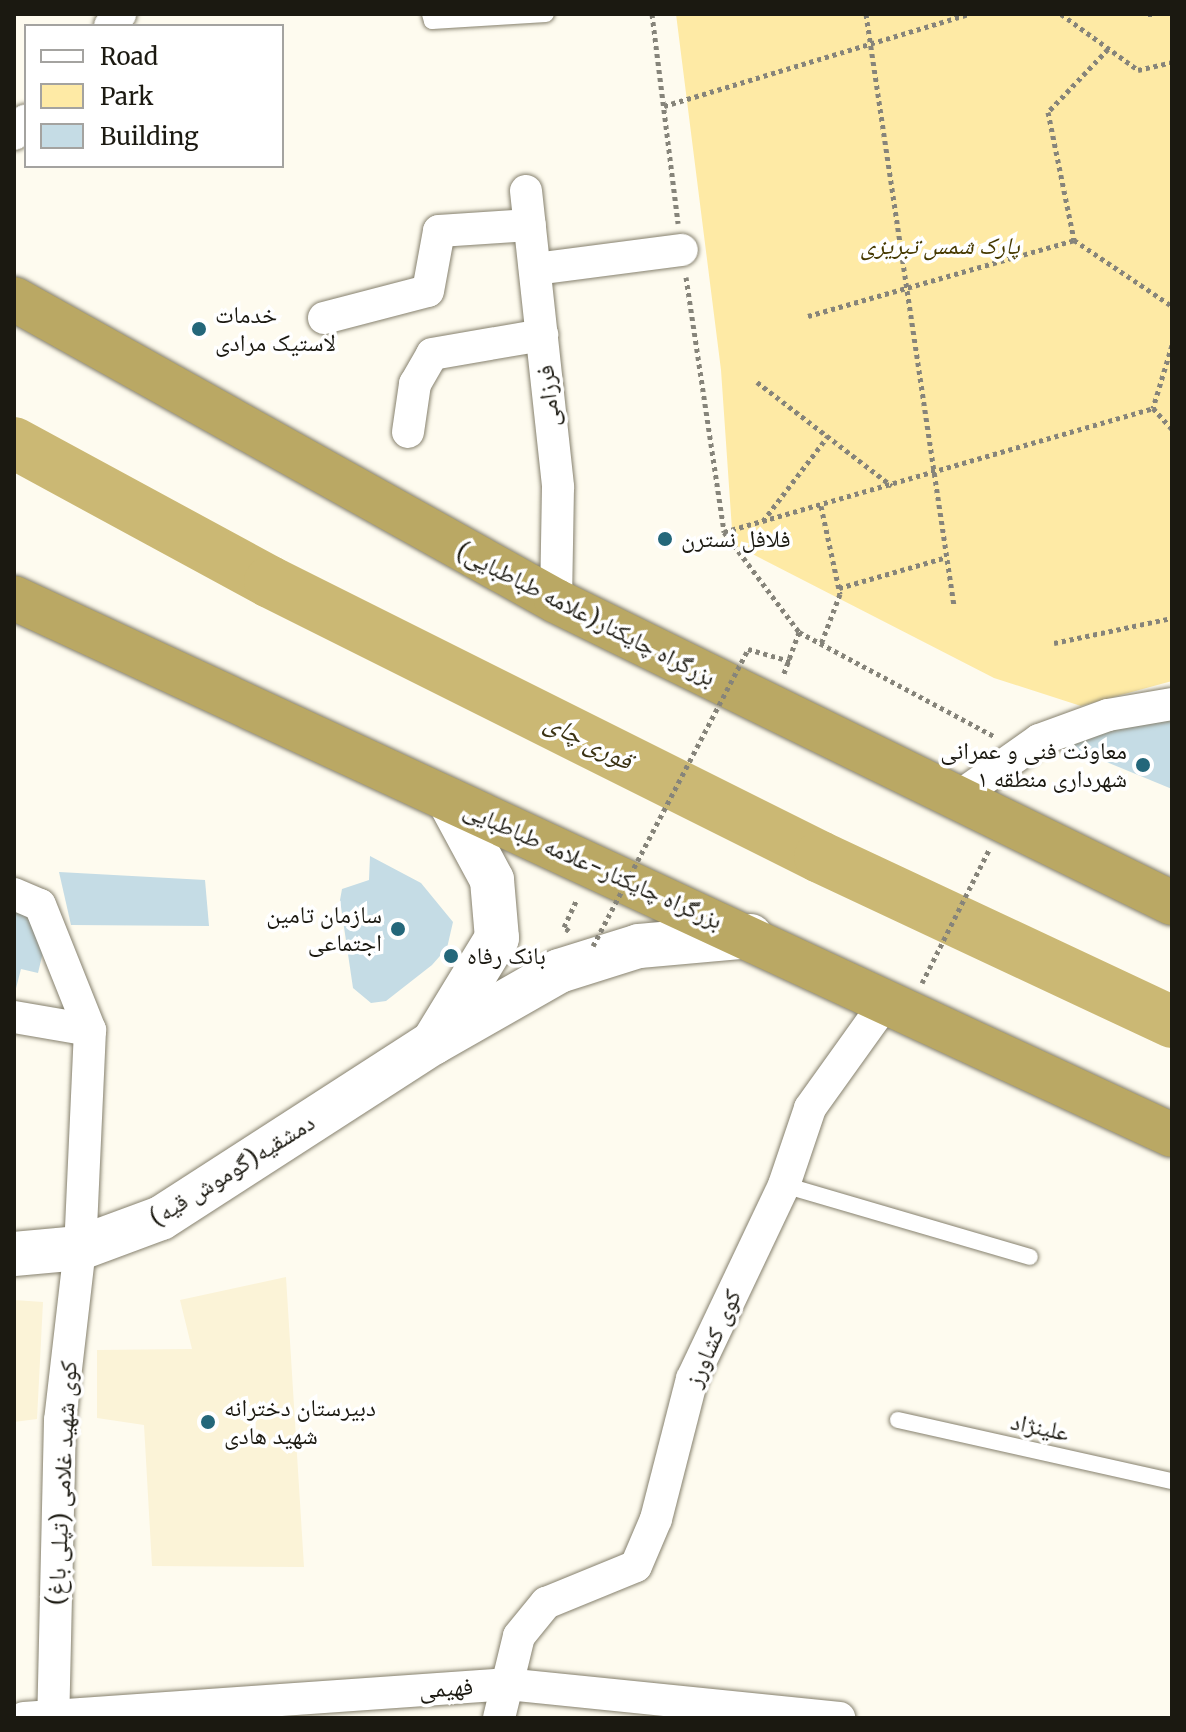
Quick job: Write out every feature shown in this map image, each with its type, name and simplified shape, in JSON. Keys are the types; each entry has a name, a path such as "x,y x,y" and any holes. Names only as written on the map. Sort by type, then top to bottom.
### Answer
{"highway":[{"name":"بزرگراه چایکنار(علامه طباطبایی)","path":"14,299 556,601 954,800 1172,903"},
{"name":"بزرگراه چایکنار-علامه طباطبایی","path":"14,598 1163,1125"}],"main road":[{"path":"433,1043 497,938 492,880 449,800"},
{"name":"دمشقیه(گوموش قیه)","path":"14,1254 80,1248 161,1218 433,1043 559,971 639,946 751,936"}],"street":[{"name":"فرزامی","path":"526,191 558,487 556,601"},
{"path":"324,318 428,291 439,231 530,225"},
{"path":"535,269 682,250"},
{"path":"408,432 415,384 432,354 542,335"},
{"path":"954,800 1024,751 1108,715 1172,704"},
{"path":"14,894 40,905 90,1030"},
{"name":"کوی کشاورز","path":"506,1684 519,1636 546,1603 636,1566 656,1519 692,1379 784,1185 810,1108 888,999"},
{"path":"14,1017 90,1030"},
{"name":"کوی شهید غلامی (تپلی باغ)","path":"43,1717 60,1420 80,1248 90,1030"},
{"path":"499,1718 506,1684"},
{"name":"فهیمی","path":"43,1717 506,1684 829,1717"}],"lane":[{"path":"430,14 432,21 546,14"},
{"path":"784,1185 1030,1257"},
{"name":"علینژاد","path":"898,1420 1172,1481"}],"path":[{"path":"652,14 682,250 724,532 799,632 1024,751"},
{"path":"866,14 954,606"},
{"path":"664,106 969,14"},
{"path":"1061,14 1138,70 1172,62"},
{"path":"1148,14 1154,14"},
{"path":"1108,49 1048,112 1074,240 1172,306"},
{"path":"808,316 907,292 1074,240"},
{"path":"1153,408 1172,345"},
{"path":"757,382 893,486"},
{"path":"724,532 935,475 1153,408"},
{"path":"1153,408 1172,429"},
{"path":"763,521 828,436"},
{"path":"821,506 839,588 821,644"},
{"path":"839,588 947,557"},
{"path":"1054,643 1172,618"},
{"path":"593,946 748,649 790,661 799,632"},
{"path":"925,977 988,852"}],"shaded area":[{"name":"دبیرستان دخترانه شهید هادی","path":"286,1277 304,1567 152,1566 144,1425 97,1418 97,1350 192,1349 180,1300"},
{"path":"14,1300 43,1302 37,1419 14,1422"}],"green space":[{"name":"پارک شمس تبریزی","path":"676,14 1172,14 1172,681 1081,706 994,678 733,544 721,370"}],"building":[{"name":"معاونت فنی و عمرانی شهرداری منطقه ۱","path":"1172,706 1172,789 1058,742"},
{"name":"سازمان تامین اجتماعی","path":"370,856 421,883 453,922 447,948 432,965 386,1001 371,1003 353,988 340,900 342,889 369,880"},
{"path":"59,872 205,880 209,926 71,925"},
{"path":"14,901 49,927 38,973 21,969 14,996"}],"waterway":[{"name":"قوری چای","path":"14,443 270,582 820,857 1172,1022"}],"place":[{"name":"خدمات لاستیک مرادی","path":"199,329"},
{"name":"فلافل نسترن","path":"665,539"},
{"name":"معاونت فنی و عمرانی شهرداری منطقه ۱","path":"1143,765"},
{"name":"سازمان تامین اجتماعی","path":"398,929"},
{"name":"بانک رفاه","path":"451,956"},
{"name":"دبیرستان دخترانه شهید هادی","path":"208,1422"}]}
